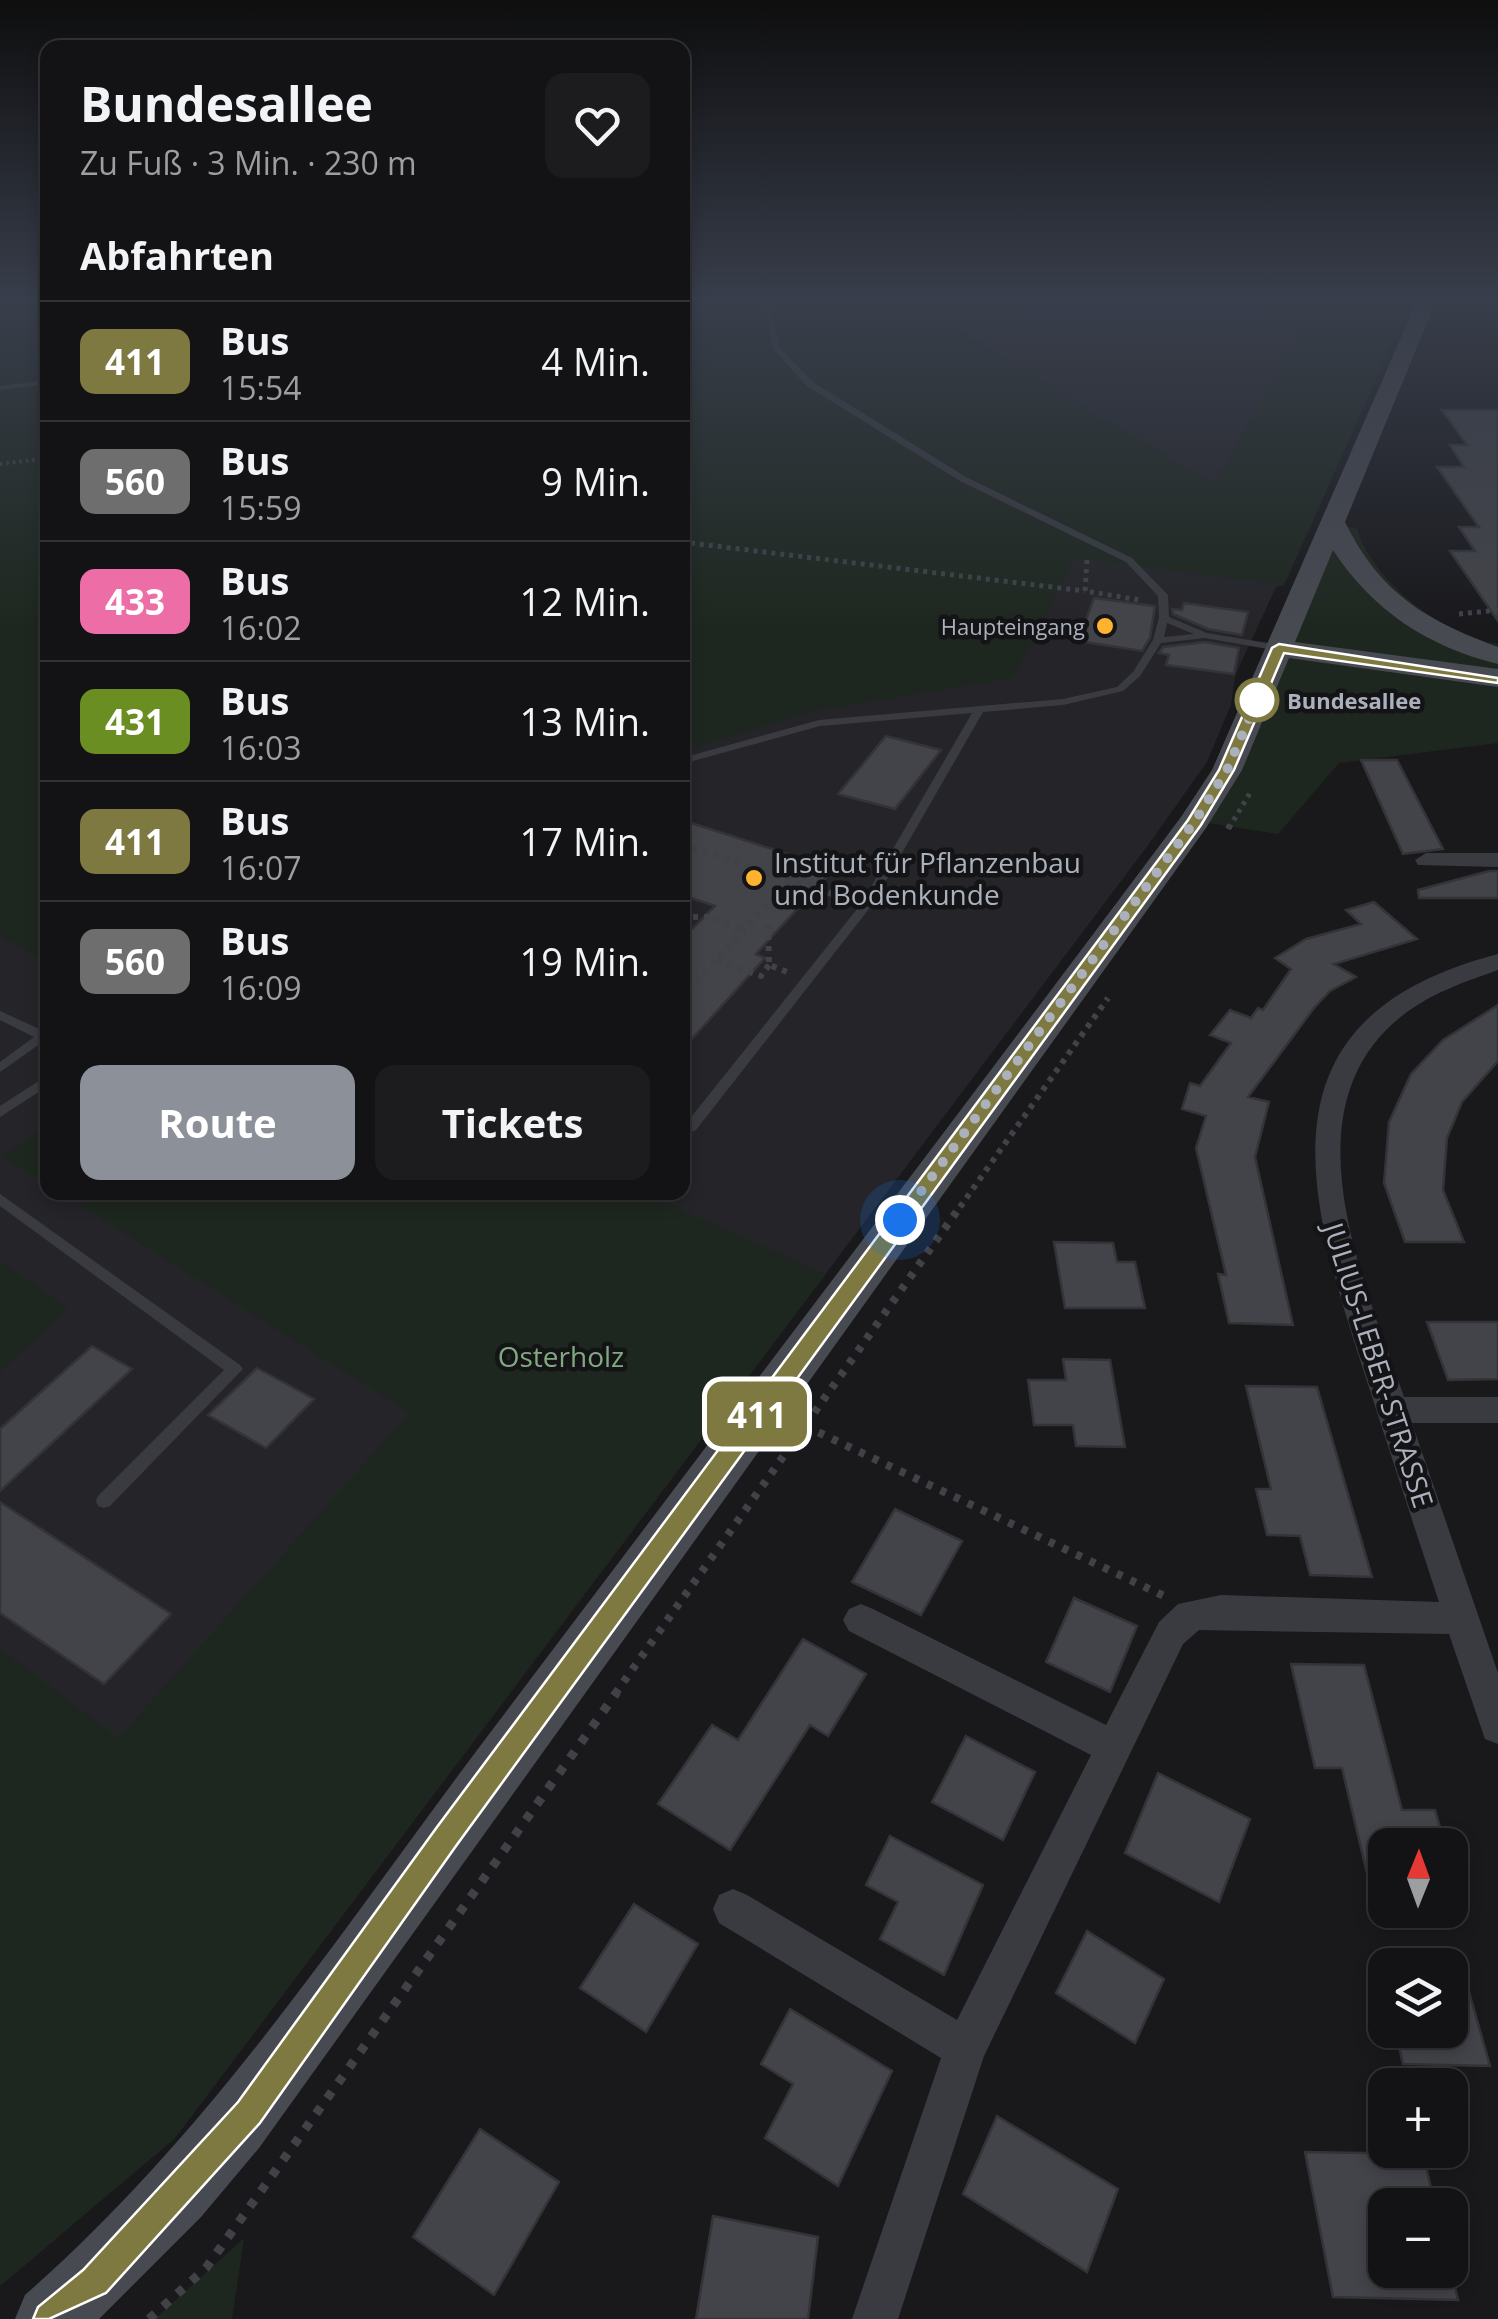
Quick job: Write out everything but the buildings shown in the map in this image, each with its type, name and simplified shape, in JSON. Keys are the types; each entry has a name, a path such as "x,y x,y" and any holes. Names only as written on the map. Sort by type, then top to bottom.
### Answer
{"main road":[{"path":"49,2319 95,2281 249,2112 764,1404 1195,821 1227,770 1382,409"},
{"path":"1328,536 1393,607 1449,638 1498,656"},
{"path":"1328,536 1346,590 1422,644 1433,657 1433,670"},
{"path":"1279,648 1498,678"}],"street":[{"path":"1426,860 1498,860"},
{"name":"JULIUS-LEBER-STRASSE","path":"1498,962 1442,981 1397,1007 1373,1027 1348,1057 1330,1097 1324,1146 1329,1208 1390,1410 1498,1728"},
{"path":"1390,1410 1498,1410"},
{"path":"875,2319 965,2050 1171,1633 1190,1614 1221,1610 1462,1619"},
{"path":"861,1620 1112,1747"},
{"path":"733,1909 965,2050"}],"lane":[{"path":"690,760 818,723 1063,702 1120,689 1137,674 1158,640 1165,604 1144,571 963,480 850,409"},
{"path":"1164,618 1205,636"},
{"path":"1158,640 1205,636 1279,648"},
{"path":"690,1127 866,906 980,708"},
{"path":"0,1015 40,1035"},
{"path":"0,1068 40,1042"},
{"path":"0,1112 40,1084"},
{"path":"0,1200 235,1369 104,1501"}],"path":[{"path":"0,464 40,459"},
{"path":"1077,536 1090,564 1085,591"},
{"path":"690,543 807,562 972,574 1165,604"},
{"path":"1222,837 1246,805 1252,788"},
{"path":"690,847 866,906"},
{"path":"690,989 790,879"},
{"path":"690,917 710,918 745,931"},
{"path":"716,961 761,976 769,966 768,924"},
{"path":"769,966 810,980"},
{"path":"149,2319 206,2268 271,2180 1110,995"},
{"path":"764,1404 1147,1584 1190,1614"}],"shaded area":[{"path":"0,409 40,409 40,1200 690,1200 690,409 1363,409 1284,585 1276,587 1235,676 1231,705 1207,762 1146,848 175,2138 0,2286"}],"green space":[{"path":"0,409 40,409 40,957 0,936"},
{"path":"690,409 1090,409 1214,484 1256,409 1363,409 1284,585 1075,558 1013,678 815,711 690,749"},
{"path":"1333,523 1357,529 1378,568 1413,603 1455,630 1498,644 1498,743 1339,763 1278,834 1195,821"},
{"path":"40,1128 40,1181 3,1157"},
{"name":"Osterholz","path":"71,1200 660,1200 826,1274 175,2138 0,2286 0,1648 118,1738 410,1413"},
{"path":"0,1262 68,1308 0,1372"},
{"path":"244,2238 232,2319 155,2319"}],"bus line":[{"name":"411","path":"49,2319 95,2281 249,2112 446,1836 1195,821 1227,770 1279,648 1498,678"}],"place":[{"name":"Haupteingang","path":"1105,626"},
{"name":"Bundesallee","path":"1257,700"},
{"name":"Institut für Pflanzenbau und Bodenkunde","path":"754,878"}],"route":[{"path":"900,1220 1195,821 1227,770 1259,696 1257,700"}]}
